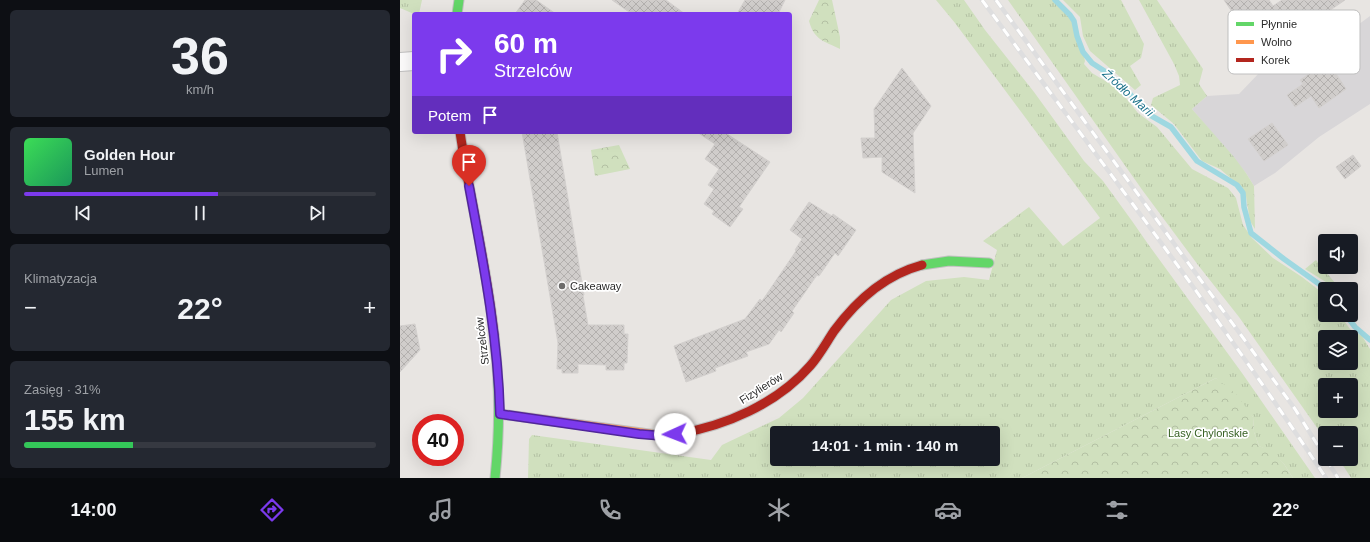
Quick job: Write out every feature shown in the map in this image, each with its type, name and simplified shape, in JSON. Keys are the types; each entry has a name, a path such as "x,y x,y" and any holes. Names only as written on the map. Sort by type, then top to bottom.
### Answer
{"street":[{"path":"457,12 459,0"},
{"path":"400,62 412,61"},
{"name":"Strzelców","path":"460,134 490,307 496,352 500,414 495,478"},
{"name":"Fizylierów","path":"500,414 664,436 706,428 753,409 790,384 808,367 855,305 878,285 897,273 917,265 943,260 989,263"}],"shaded area":[{"path":"1370,16 1370,104 1319,137 1275,173 1254,186 1246,173 1192,109 1207,96 1239,94 1258,74 1360,74 1360,23"}],"green space":[{"path":"400,0 422,0 419,12 412,13 400,8"},
{"path":"819,0 832,0 840,37 840,49 820,39 811,27 809,21"},
{"path":"936,0 964,0 1084,161 1103,181 1242,373 1315,478 1293,478 1284,464 1272,452 1259,446 1254,432 1253,417 1216,378 1022,478 528,478 529,439 532,435 711,460 722,445 779,418 803,398 891,300 926,281 964,277 989,280 997,250 983,241 1029,207 1063,246 1100,218 955,23"},
{"path":"1008,0 1055,0 1074,21 1077,36 1083,52 1085,61 1084,64 1092,73 1112,85 1125,97 1138,113 1157,127 1192,169 1228,188 1236,198 1243,225 1252,238 1273,258 1318,290 1318,322 1345,322 1352,330 1318,330 1318,370 1358,370 1358,334 1362,336 1370,349 1370,478 1351,478 1343,466 1358,466 1358,426 1318,426 1318,429 1239,317 1143,191"},
{"path":"1063,0 1121,0 1144,44 1141,58 1130,66 1141,85 1135,90 1090,51 1083,36 1080,17"},
{"path":"1139,0 1157,0 1203,69 1199,84 1207,96 1192,109 1234,157 1254,186 1255,229 1250,221 1246,196 1241,187 1220,169 1202,161 1174,124 1151,105 1153,98 1180,85 1179,76"},
{"path":"619,145 630,169 595,176 591,150"},
{"path":"1316,260 1318,262 1318,274 1328,274 1334,282 1326,282 1305,269"},
{"name":"Lasy Chylońskie","path":"1216,378 1237,395 1253,417 1254,432 1259,446 1272,451 1284,464 1293,478 1022,478"}],"building":[{"path":"525,0 536,0 553,12 516,12"},
{"path":"612,0 666,0 682,12 629,12"},
{"path":"745,0 785,0 779,12 738,12"},
{"path":"1224,0 1269,0 1273,6 1282,0 1345,0 1330,10 1231,10"},
{"path":"902,68 931,106 913,133 915,193 882,172 882,157 863,158 861,138 875,138 874,109"},
{"path":"1309,74 1336,74 1346,89 1319,108 1311,96 1295,107 1287,95 1303,84 1300,80"},
{"path":"1272,123 1288,145 1264,161 1248,139"},
{"path":"522,134 557,134 588,325 624,325 624,334 628,334 627,363 624,363 624,370 606,370 606,365 578,364 578,373 562,373 562,369 557,369 558,343"},
{"path":"700,134 727,134 770,162 739,207 743,209 730,227 712,214 714,211 704,204 714,189 708,185 719,169 705,159 715,144"},
{"path":"1353,155 1361,166 1345,179 1336,167"},
{"path":"809,202 832,216 833,214 856,230 838,256 835,253 819,276 817,275 792,311 794,313 781,332 779,330 769,344 746,352 748,356 715,368 716,371 686,382 674,346 745,319 760,299 762,301 796,251 795,250 802,239 790,230"},
{"path":"415,324 420,350 400,372 400,326"}],"waterway":[{"name":"Źródło Marii","path":"1055,0 1074,21 1077,36 1083,52 1092,63 1109,74 1150,115 1171,127 1197,161 1237,185 1243,193 1244,207 1251,233 1318,283"},
{"name":"Źródło Marii","path":"1351,322 1370,340"}],"railway":[{"path":"982,0 1200,297 1285,417 1326,478"},
{"path":"996,0 1295,409 1318,446"},
{"path":"1330,466 1338,478"}],"traffic: fast":[{"path":"457,12 459,0"},
{"path":"922,265 949,261 989,263"},
{"path":"494,335 499,406 495,478"}],"traffic: slow":[{"path":"500,414 664,436 677,434"}],"traffic: jam":[{"path":"460,134 483,259 494,335"},
{"path":"677,434 731,419 749,411 782,392 797,380 810,366 834,331 852,309 872,290 896,275 908,269 922,265"}],"place":[{"name":"Cakeaway","path":"562,286"}],"route":[{"path":"469,186 490,307 496,352 500,414 532,420 639,434 664,436 675,434"}]}
